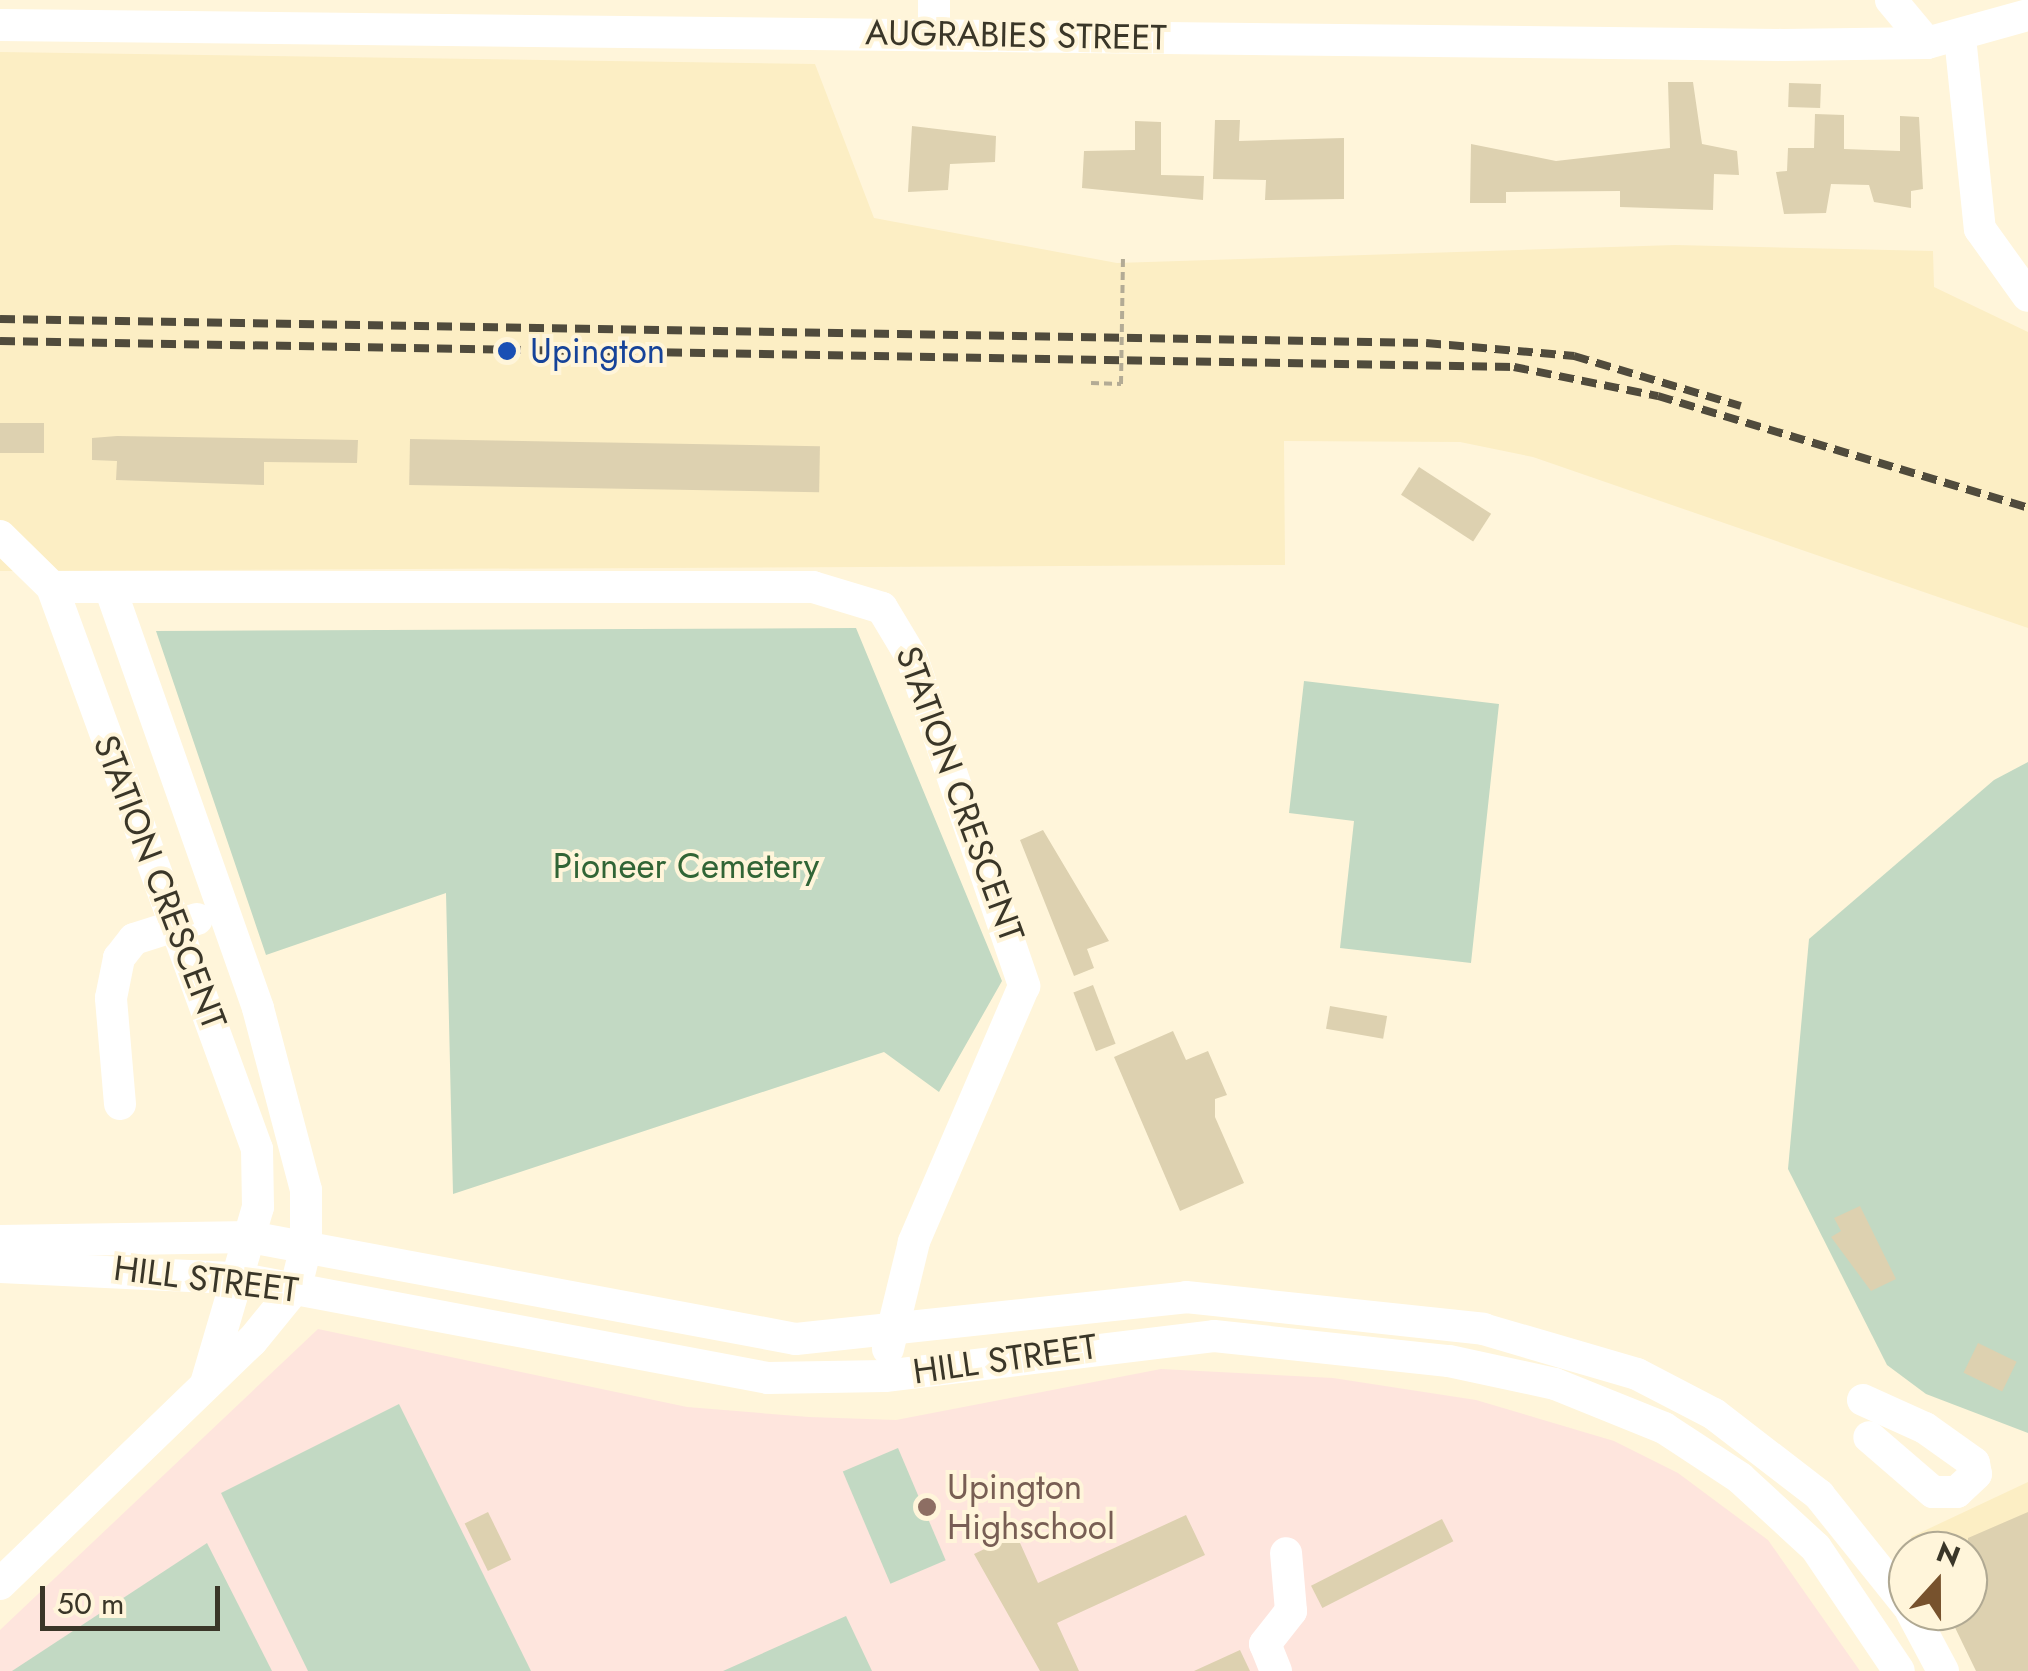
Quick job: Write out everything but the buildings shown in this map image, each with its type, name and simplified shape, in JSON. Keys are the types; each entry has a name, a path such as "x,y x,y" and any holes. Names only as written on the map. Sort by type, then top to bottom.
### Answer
{"street":[{"path":"934,0 934,34"},
{"path":"1891,0 1927,43"},
{"name":"AUGRABIES STREET","path":"0,25 58,13 934,34 1927,43 1960,38 2028,14"},
{"path":"1960,38 1980,229 2028,296"},
{"path":"0,536 52,587"},
{"name":"STATION CRESCENT","path":"204,1388 250,1236 262,1176 179,924 52,587 813,587 864,598 890,614 1024,986 920,1224 890,1332 885,1376"},
{"name":"STATION CRESCENT","path":"110,587 226,911 298,1154 306,1246 296,1287"},
{"path":"120,1104 113,976 134,939 226,911"},
{"name":"HILL STREET","path":"0,1242 250,1236 729,1333 890,1332 1220,1296 1358,1310 1568,1350 1678,1394 1768,1454 1878,1557 1888,1573"},
{"name":"HILL STREET","path":"0,1268 237,1278 724,1374 885,1376 1214,1336 1429,1359 1555,1384 1664,1428 1764,1498 1842,1580 1900,1671"},
{"path":"0,1584 204,1388 296,1287"},
{"path":"1862,1400 1926,1428 1974,1463 1976,1474 1957,1492 1933,1492 1869,1437"},
{"path":"1276,1671 1265,1644 1290,1611 1286,1552"},
{"name":"HILL STREET","path":"1922,1631 1943,1671"}],"path":[{"path":"1091,382 1121,384 1123,257"}],"shaded area":[{"path":"0,52 815,64 874,218 1117,263 1675,245 1933,251 1934,287 2028,332 2028,628 1533,457 1460,442 1284,441 1285,565 0,571"},
{"name":"Upington Highschool","path":"318,1329 687,1407 809,1417 896,1420 1161,1369 1333,1378 1476,1400 1614,1441 1678,1473 1768,1540 1860,1671 0,1671 0,1630"},
{"path":"2028,1482 2028,1671 1988,1631 1988,1531 1924,1531"}],"green space":[{"name":"Pioneer Cemetery","path":"856,628 1002,981 939,1092 884,1052 453,1194 446,893 266,955 156,631"},
{"path":"1304,681 1499,704 1471,963 1340,948 1354,821 1289,813"},
{"path":"2028,762 2028,1433 1926,1394 1887,1365 1788,1169 1809,939 1994,780"},
{"path":"399,1404 531,1671 308,1671 221,1493"},
{"path":"898,1448 946,1560 890,1584 843,1471"},
{"path":"207,1543 272,1671 12,1671"},
{"path":"846,1616 872,1671 723,1671"}],"railway":[{"path":"0,319 1426,343 1574,356 1741,406"},
{"path":"0,341 1514,367 1658,396 2028,508"}],"place":[{"name":"Upington","path":"507,351"},
{"name":"Upington Highschool","path":"927,1507"}]}
